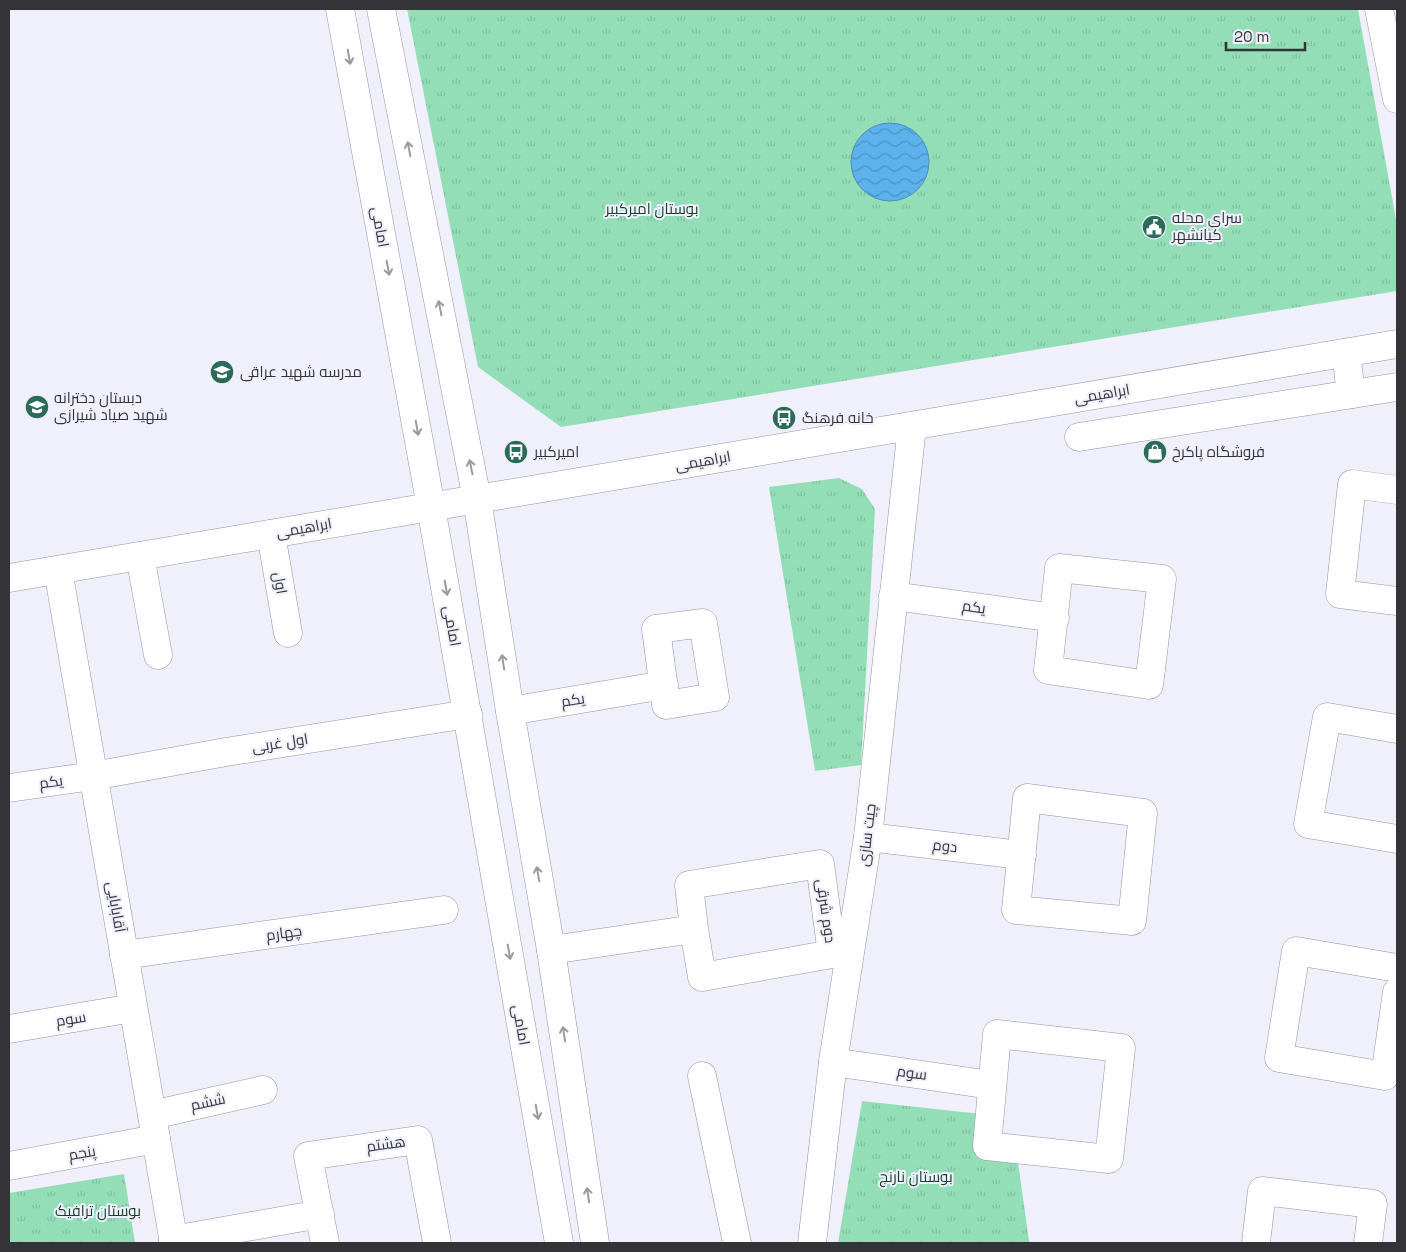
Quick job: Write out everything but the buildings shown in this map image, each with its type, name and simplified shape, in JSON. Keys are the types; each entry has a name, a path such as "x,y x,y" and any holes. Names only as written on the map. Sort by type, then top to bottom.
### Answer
{"street":[{"name":"امامی","path":"340,9 432,507 559,1243"},
{"path":"381,9 477,499 510,710 551,950 595,1243"},
{"path":"1379,9 1397,99"},
{"name":"ابراهیمی","path":"9,578 1397,344"},
{"path":"1346,352 1351,394"},
{"path":"1079,437 1397,387"},
{"name":"چیت سازی","path":"812,1243 833,1062 868,837 912,426"},
{"path":"1397,490 1352,484 1340,594 1397,601"},
{"name":"اول","path":"271,534 288,633"},
{"path":"140,556 158,655"},
{"path":"1059,568 1162,580 1149,685 1048,670 1055,618 1059,568"},
{"name":"آقابابایی","path":"58,570 174,1242"},
{"name":"یکم","path":"893,596 1055,618"},
{"name":"یکم","path":"468,714 510,710 664,686"},
{"name":"اول غربی","path":"93,776 226,752 468,714"},
{"path":"1397,729 1326,717 1308,824 1397,839"},
{"name":"یکم","path":"9,788 93,776"},
{"path":"1027,798 1143,813 1132,920 1016,910 1022,855 1027,798"},
{"name":"دوم","path":"868,837 1022,855"},
{"name":"دوم شرقی","path":"820,864 832,954 702,977 694,929 688,885 820,864"},
{"name":"چهارم","path":"124,955 444,910"},
{"path":"551,950 694,929"},
{"path":"1397,968 1296,952 1279,1058 1385,1076 1395,1019 1397,992"},
{"name":"سوم","path":"9,1029 133,1008"},
{"path":"998,1034 1121,1048 1109,1159 986,1146 991,1085 998,1034"},
{"name":"سوم","path":"833,1062 991,1085"},
{"path":"702,1076 736,1243"},
{"name":"ششم","path":"154,1127 263,1090"},
{"name":"پنجم","path":"9,1166 154,1127"},
{"name":"هشتم","path":"325,1243 308,1156 418,1140 437,1243"},
{"path":"1256,1243 1262,1191 1373,1204 1368,1243"},
{"path":"174,1242 320,1214"}],"green space":[{"name":"بوستان امیرکبیر","path":"407,9 1358,9 1397,225 1397,291 561,427 478,367"},
{"path":"839,478 862,489 875,509 861,765 815,771 769,487"},
{"name":"بوستان نارنج","path":"862,1101 981,1114 1018,1162 1029,1241 1032,1243 838,1243"},
{"name":"بوستان ترافیک","path":"124,1174 135,1243 9,1243 9,1193"}],"water":[{"path":"890,123 905,126 918,134 926,147 929,162 926,177 918,190 905,198 890,201 875,198 862,190 854,177 851,162 854,147 862,134 875,126"}],"place":[{"name":"سرای محله کیانشهر","path":"1154,227"},
{"name":"مدرسه شهید عراقی","path":"222,372"},
{"name":"دبستان دخترانه شهید صیاد شیرازی","path":"37,407"},
{"name":"خانه فرهنگ","path":"784,418"},
{"name":"امیرکبیر","path":"516,452"},
{"name":"فروشگاه پاکرخ","path":"1155,452"}]}
